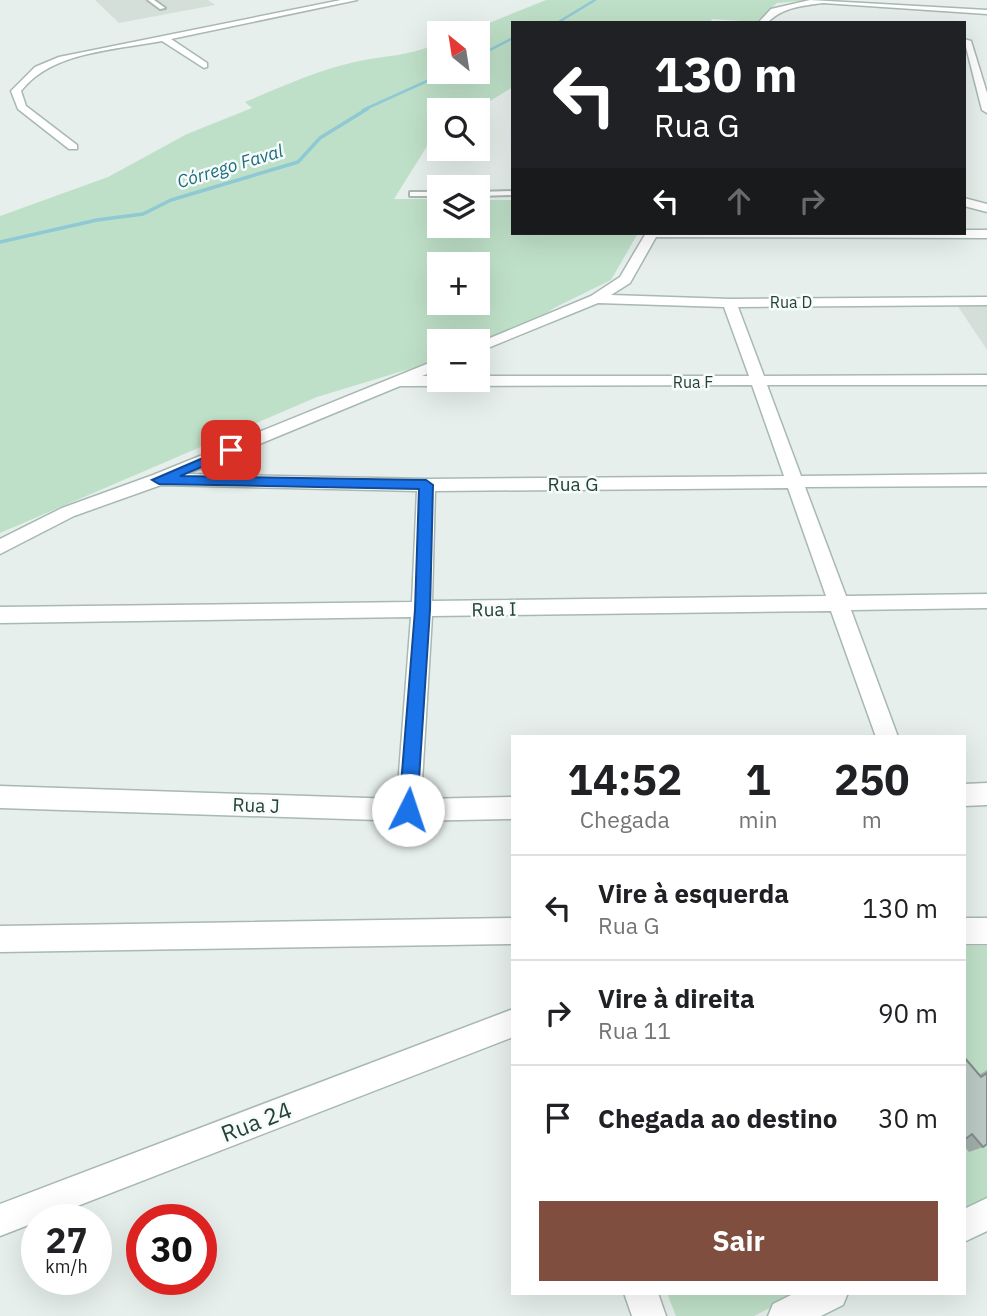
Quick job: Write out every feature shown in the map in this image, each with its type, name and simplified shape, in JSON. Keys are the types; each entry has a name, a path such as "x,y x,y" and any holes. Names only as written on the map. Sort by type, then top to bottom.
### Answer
{"street":[{"path":"73,147 22,107 16,91 29,73 49,63 84,54 353,0"},
{"path":"764,21 774,11 796,4 823,1 987,12"},
{"path":"257,19 268,26"},
{"path":"165,38 204,65"},
{"path":"969,41 987,110"},
{"path":"966,203 987,208"},
{"path":"966,234 987,234"},
{"path":"490,343 596,299 625,280 651,235"},
{"name":"Rua D","path":"596,299 730,303 987,301"},
{"path":"730,303 886,735"},
{"path":"0,547 68,512 159,480 427,369"},
{"name":"Rua F","path":"398,381 987,380"},
{"name":"Rua G","path":"159,480 426,485 987,480"},
{"path":"408,810 422,610 426,485"},
{"name":"Rua I","path":"0,615 987,601"},
{"path":"966,795 987,794"},
{"name":"Rua J","path":"0,797 408,810 511,808"},
{"path":"966,932 987,931"},
{"path":"0,939 511,935"},
{"name":"Rua 24","path":"0,1220 511,1024"},
{"path":"966,1225 987,1214"},
{"path":"641,1295 649,1316"},
{"path":"785,1316 827,1295"}],"lane":[{"path":"151,0 162,8"},
{"path":"490,194 511,193"},
{"path":"413,194 427,194"}],"shaded area":[{"path":"95,0 208,0 215,5 119,23"},
{"path":"957,305 987,305 987,350"}],"green space":[{"path":"546,0 811,0 777,3 757,21 511,21 511,88 490,101 490,98 427,98 427,146 394,199 427,199 427,238 490,238 490,200 511,200 511,235 637,235 611,280 554,308 538,319 490,339 490,329 427,329 427,364 317,397 0,533 0,216 108,177 187,134 252,108 245,102 301,79 359,61 427,47 427,84 490,84 490,23"},
{"path":"966,946 987,946 987,1198 966,1209"},
{"path":"668,1295 795,1295 754,1316 676,1316"}],"building":[{"path":"966,1059 981,1077 987,1073 987,1144 983,1147 972,1134 966,1138"}],"waterway":[{"name":"Córrego Faval","path":"560,21 595,0"},
{"name":"Córrego Faval","path":"490,50 511,39"},
{"name":"Córrego Faval","path":"363,110 427,81"},
{"name":"Córrego Faval","path":"0,242 97,220 143,214 171,200 298,162 320,138 367,109"}],"route":[{"path":"231,450 159,480 426,485 422,610 408,810"}]}
